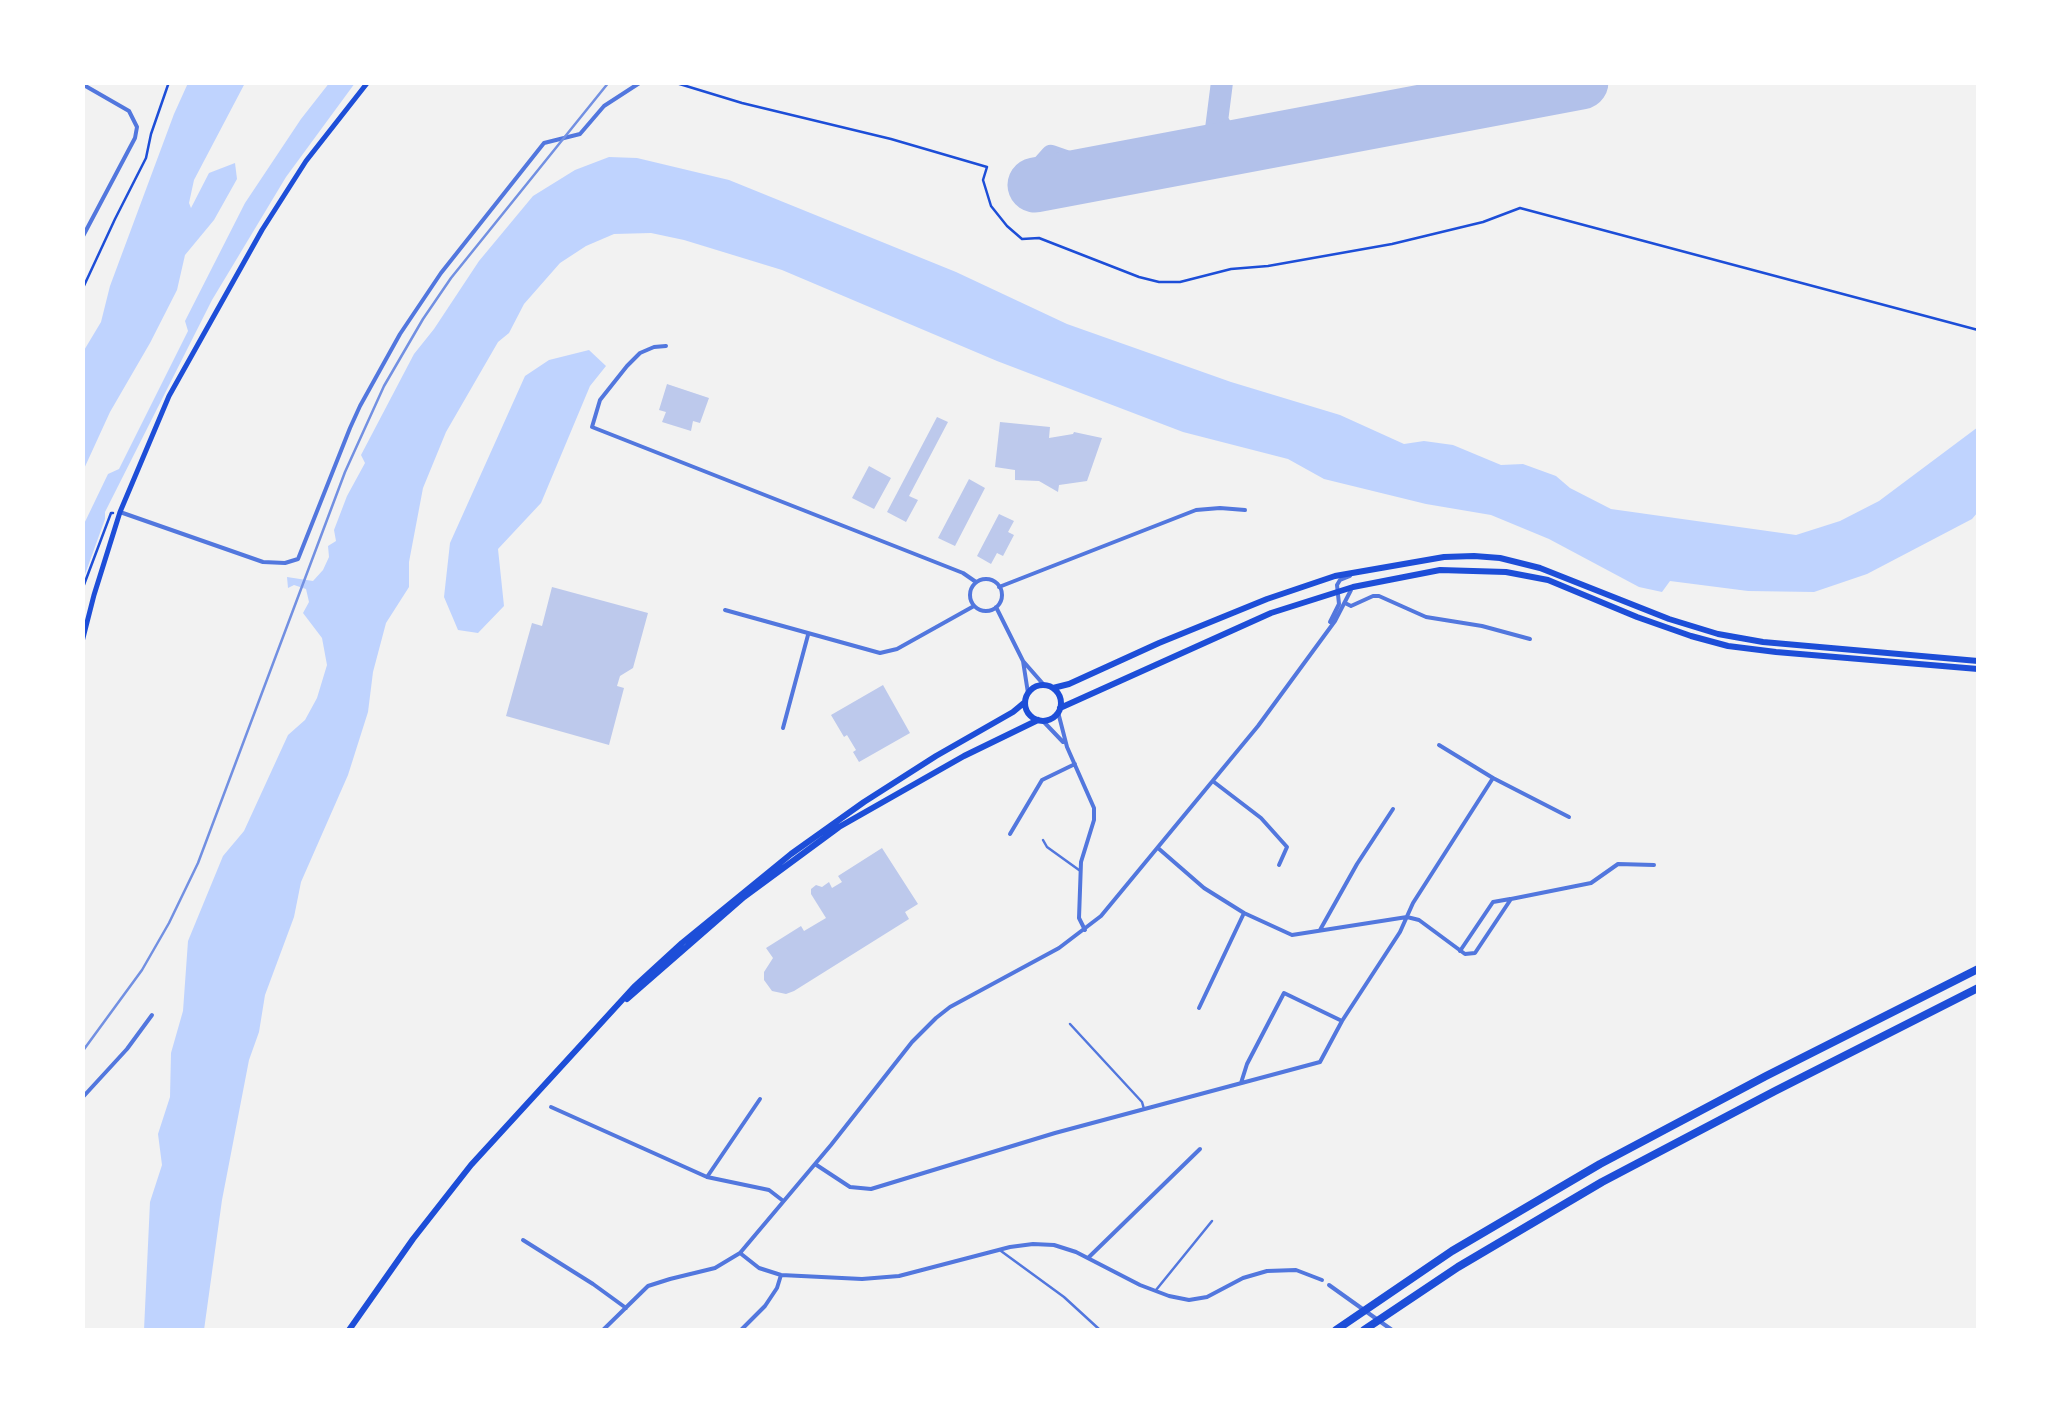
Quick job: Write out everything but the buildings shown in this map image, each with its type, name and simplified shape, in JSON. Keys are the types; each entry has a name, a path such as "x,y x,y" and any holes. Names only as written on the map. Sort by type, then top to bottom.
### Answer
{"highway":[{"path":"1338,1329 1452,1251 1600,1164 1978,970"},
{"path":"1364,1330 1497,1243 1602,1182 1978,988"}],"main road":[{"path":"82,642 120,512 170,396 262,230 306,161 368,82"},
{"path":"1053,688 1335,576 1444,556 1500,558 1540,568 1668,619 1718,634 1762,642 1978,661"},
{"path":"603,1020 744,897 839,826 964,756 1052,718 1059,710 1272,613 1353,587 1440,570 1506,572 1548,580 1691,636 1728,646 1978,668"},
{"path":"350,1330 471,1164 634,987 682,943 791,854 936,756 1013,712 1035,687 1053,688 1059,694 1059,710"},
{"path":"1027,697 1027,711 1040,720"}],"street":[{"path":"120,512 264,562 285,564 298,559 350,428 400,334 441,273 544,143 580,134 604,106 640,82"},
{"path":"82,84 129,111 137,127 135,138 82,238"},
{"path":"666,346 640,352 627,366 600,400 592,427 963,572 976,582"},
{"path":"1000,587 1196,510 1245,510"},
{"path":"1326,630 1338,604 1340,580 1393,565"},
{"path":"976,582 986,579 1000,587"},
{"path":"976,582 970,596 974,606 982,610 996,607 1001,600 1000,587"},
{"path":"603,1330 648,1286 715,1268 740,1253 912,1042 936,1018 1059,948 1101,916 1258,726 1353,587"},
{"path":"1345,603 1351,606 1378,596 1426,617 1530,639"},
{"path":"725,610 880,653 890,652 974,606"},
{"path":"996,607 1023,662 1044,685"},
{"path":"784,728 808,634"},
{"path":"1023,662 1027,697"},
{"path":"1059,710 1067,747 1094,808 1080,871 1079,918 1085,930"},
{"path":"1040,720 1067,747"},
{"path":"1440,745 1569,817"},
{"path":"1010,834 1042,780 1075,764"},
{"path":"815,1164 850,1186 870,1190 1055,1133 1320,1062 1400,932 1413,903 1493,778"},
{"path":"1214,782 1261,818 1287,847 1279,866"},
{"path":"1320,930 1356,864 1393,809"},
{"path":"1158,848 1204,888 1244,913 1292,935 1407,917 1419,920 1465,954 1476,952 1511,899"},
{"path":"1460,950 1493,902 1591,883 1618,864 1654,865"},
{"path":"1199,1008 1244,913"},
{"path":"1241,1084 1247,1064 1284,993 1342,1021"},
{"path":"82,1098 152,1015"},
{"path":"707,1177 760,1099"},
{"path":"551,1107 707,1177 770,1190 783,1201"},
{"path":"1088,1258 1200,1149"},
{"path":"523,1240 626,1308"},
{"path":"740,1253 759,1268 781,1274 862,1279 899,1276 1032,1244 1054,1245 1140,1286 1189,1300 1207,1298 1243,1278 1267,1271 1296,1270 1322,1280"},
{"path":"741,1330 765,1306 781,1274"},
{"path":"1329,1286 1392,1330"}],"lane":[{"path":"1043,840 1080,871"},
{"path":"1070,1024 1142,1102 1144,1109"},
{"path":"1155,1291 1212,1221"},
{"path":"1000,1250 1100,1330"}],"path":[{"path":"82,290 146,158 169,82"},
{"path":"673,82 742,104 891,139 987,167 983,180 991,206 1022,238 1039,238 1159,282 1180,282 1232,268 1268,266 1392,244 1483,222 1520,208 1978,330"},
{"path":"82,590 111,513 120,512"}],"water":[{"path":"330,82 355,83 286,177 212,300 105,512 83,580 83,526 108,474 119,469 188,331 185,321 245,203"},
{"path":"188,83 245,83 194,180 191,208 209,173 235,163 237,179 214,220 185,255 177,290 110,412 83,471 83,352 101,322 110,286"},
{"path":"609,157 637,158 729,180 956,272 1067,324 1231,382 1340,415 1404,444 1424,441 1453,445 1501,465 1523,464 1556,476 1570,488 1611,509 1796,535 1840,521 1879,501 1978,427 1978,512 1972,519 1867,574 1814,592 1748,591 1670,581 1662,592 1639,587 1549,539 1491,515 1324,479 1288,459 1183,432 997,361 782,270 651,233 614,234 586,246 560,263 524,304 509,333 498,342 446,432 423,488 409,562 409,587 386,623 373,672 368,712 348,775 301,882 294,917 265,995 222,1200 204,1330 144,1330 150,1202 162,1165 158,1134 170,1097 171,1053 183,1011 188,941 223,856 244,831 288,735 305,720 317,698 327,665 322,638 303,613 309,602 306,589 294,585 288,588 287,577 313,581 323,570 329,557 328,546 336,541 334,530 347,496 365,463 361,455 414,354 479,261 533,196 575,170"},
{"path":"589,350 606,366 590,386 541,503 498,549 504,606 478,633 458,630 444,597 450,543 525,376 549,360"}],"taxiway":[{"path":"1194,154 1215,137 1222,82"},
{"path":"1217,120 1226,136 1247,145"},
{"path":"1075,177 1068,185 1054,186 1043,174 1043,165 1051,156 1100,173"}],"runway":[{"path":"1035,185 1581,82"}],"railway":[{"path":"82,1052 142,970 198,863 345,472 384,386 451,278 609,82"}]}
